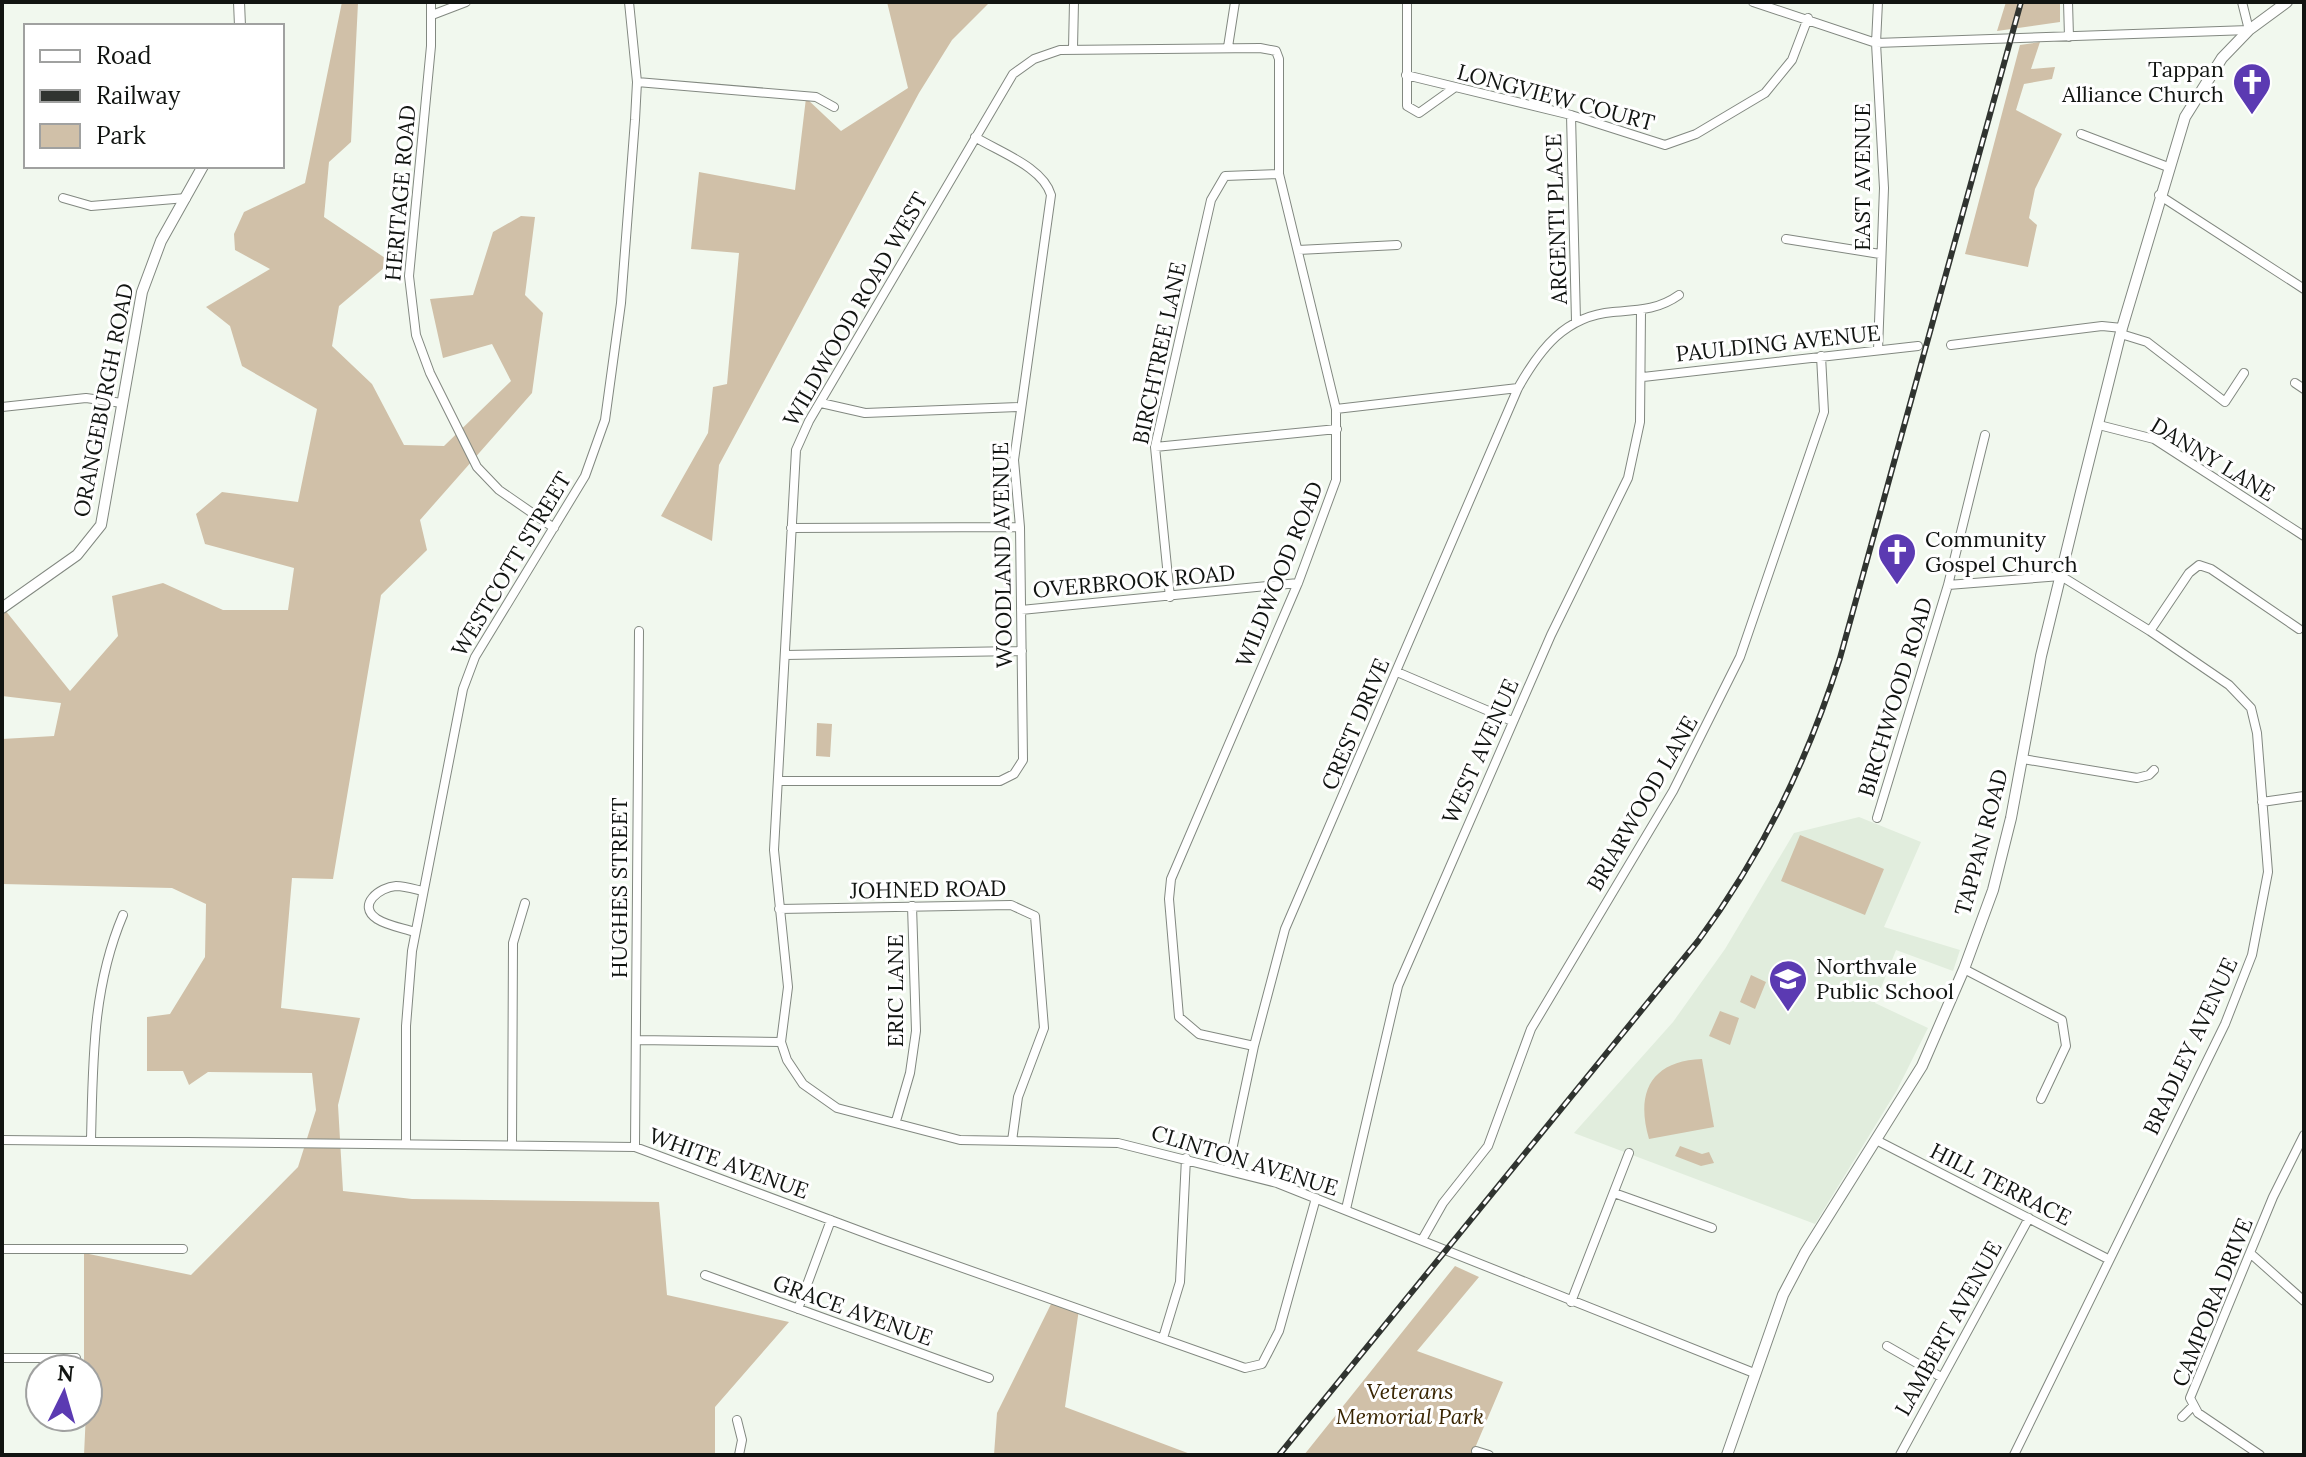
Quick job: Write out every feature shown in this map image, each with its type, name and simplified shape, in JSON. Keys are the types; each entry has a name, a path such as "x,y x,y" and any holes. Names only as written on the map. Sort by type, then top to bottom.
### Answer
{"street":[{"path":"239,2 240,24"},
{"name":"HERITAGE ROAD","path":"431,2 409,276 416,335 430,373 477,467 499,490 554,528"},
{"path":"432,15 466,2"},
{"name":"WESTCOTT STREET","path":"406,1144 406,1026 415,932 468,672 585,476 605,420 625,263 637,82 629,2"},
{"path":"1073,48 1074,2"},
{"path":"1228,47 1235,2"},
{"path":"1407,2 1407,106 1419,113 1454,88"},
{"path":"1753,2 1876,43 2249,30 2242,2"},
{"path":"2068,2 2069,37"},
{"name":"TAPPAN ROAD","path":"1727,1455 1790,1280 1922,1066 1964,969 1993,890 2023,759 2041,656 2122,331 2159,195 2196,94 2222,58 2249,30 2287,2"},
{"name":"EAST AVENUE","path":"1878,3 1876,43 1884,188 1878,350"},
{"name":"LONGVIEW COURT","path":"1406,75 1571,115 1655,144 1684,139 1775,85 1796,52 1808,18"},
{"name":"WILDWOOD ROAD WEST","path":"781,1042 788,987 774,850 796,450 1013,74 1023,65 1047,53 1073,48 1228,47"},
{"name":"WILDWOOD ROAD","path":"1228,47 1270,48 1279,59 1279,174 1336,409 1337,429 1333,496 1169,889 1179,1017 1199,1034 1254,1046"},
{"path":"637,82 816,97 834,107"},
{"name":"ARGENTI PLACE","path":"1571,115 1576,321"},
{"path":"2081,134 2168,167"},
{"name":"WOODLAND AVENUE","path":"778,781 1008,778 1020,768 1024,752 1020,527 1014,460 1051,195 1048,185 1034,173 975,137"},
{"name":"ORANGEBURGH ROAD","path":"2,608 77,555 95,535 106,510 142,292 161,241 202,168"},
{"name":"BIRCHTREE LANE","path":"1170,597 1155,447 1214,190 1225,176 1279,174"},
{"path":"2159,195 2304,289"},
{"path":"63,198 91,206 186,198"},
{"path":"1786,239 1880,254"},
{"path":"1298,250 1397,245"},
{"path":"1576,321 1610,312 1641,311 1666,305 1679,295"},
{"name":"WEST AVENUE","path":"1346,1209 1398,986 1512,721 1628,478 1639,432 1643,377 1641,311"},
{"name":"CREST DRIVE","path":"1228,1169 1254,1046 1285,929 1518,388 1553,337 1576,321"},
{"path":"1951,345 2102,326 2147,342 2225,402 2244,373"},
{"name":"PAULDING AVENUE","path":"1643,377 1918,346"},
{"name":"BRIARWOOD LANE","path":"1422,1240 1443,1203 1488,1146 1527,1038 1673,791 1740,657 1824,412 1821,356"},
{"path":"2295,383 2304,389"},
{"path":"1336,409 1518,388"},
{"path":"2,407 86,398 122,403"},
{"path":"821,403 865,413 1020,407"},
{"name":"DANNY LANE","path":"2099,425 2142,434 2167,446 2304,536"},
{"path":"1155,447 1337,429"},
{"name":"BIRCHWOOD ROAD","path":"1877,818 1948,585 1985,435"},
{"path":"791,528 1020,527"},
{"path":"2150,631 2189,573 2199,565 2211,569 2299,629"},
{"name":"BIRCHWOOD ROAD","path":"1948,585 2061,576"},
{"name":"BRADLEY AVENUE","path":"2014,1455 2225,1024 2252,955 2268,872 2255,720 2251,708 2229,685 2061,576"},
{"name":"OVERBROOK ROAD","path":"1021,610 1298,583"},
{"name":"HUGHES STREET","path":"635,1147 639,631"},
{"path":"785,655 1022,651"},
{"path":"1397,672 1512,721"},
{"path":"2023,759 2137,778 2154,770"},
{"path":"2262,802 2304,796"},
{"path":"415,932 377,919 369,912 368,903 381,890 391,887 422,891"},
{"path":"512,1144 513,943 525,903"},
{"name":"JOHNED ROAD","path":"779,909 1011,905 1029,911 1038,922 1044,1028 1018,1097 1012,1141"},
{"name":"ERIC LANE","path":"896,1121 910,1073 916,1031 912,906"},
{"path":"91,1140 96,1015 110,947 123,915"},
{"path":"1964,969 2062,1020 2066,1046 2041,1099"},
{"path":"636,1040 781,1042"},
{"name":"CLINTON AVENUE","path":"781,1042 792,1071 814,1094 837,1108 960,1140 1118,1143 1228,1169 1346,1209 1754,1373"},
{"name":"CAMPORA DRIVE","path":"2260,1455 2192,1407 2192,1391 2304,1135"},
{"name":"WHITE AVENUE","path":"2,1140 635,1147 1245,1368 1262,1364 1269,1355 1298,1270 1316,1198"},
{"name":"HILL TERRACE","path":"1878,1141 2108,1259"},
{"path":"1571,1302 1629,1153"},
{"path":"1163,1338 1180,1282 1186,1158"},
{"path":"1614,1193 1712,1228"},
{"name":"LAMBERT AVENUE","path":"1900,1455 2029,1218"},
{"path":"798,1309 831,1220"},
{"path":"2,1249 183,1249"},
{"path":"2250,1253 2304,1301"},
{"name":"GRACE AVENUE","path":"705,1275 989,1378"},
{"path":"1887,1346 1941,1377"},
{"path":"2,1358 24,1358"},
{"path":"2182,1417 2192,1407"},
{"path":"737,1420 742,1440 739,1455"},
{"path":"1476,1451 1489,1455"}],"shaded area":[{"name":"Northvale Public School","path":"1859,817 1921,842 1884,927 1960,950 1953,971 1896,950 1875,1003 1928,1028 1897,1090 1815,1224 1574,1133 1673,1022 1725,949 1794,833"}],"green space":[{"path":"342,2 358,3 351,142 329,162 324,217 391,262 339,306 332,346 372,384 404,445 444,446 511,381 492,344 443,358 430,299 473,295 493,232 521,216 535,217 525,295 543,313 532,393 420,520 427,550 381,595 333,879 292,878 281,1008 360,1018 338,1105 343,1191 412,1199 659,1202 667,1295 789,1322 715,1407 715,1455 84,1455 85,1433 104,1433 104,1353 84,1353 84,1253 191,1275 298,1167 316,1110 312,1073 208,1072 189,1085 183,1071 147,1071 147,1017 170,1014 205,957 206,904 172,888 2,884 2,739 54,736 61,703 2,696 2,613 5,610 70,691 118,636 112,596 163,583 223,610 288,610 294,568 205,544 196,514 222,492 298,502 317,409 242,366 230,326 206,307 270,269 235,250 234,234 244,212 305,183"},
{"path":"887,2 990,2 952,40 919,93 719,465 712,541 661,516 708,433 713,387 727,384 739,253 691,249 699,172 795,190 806,98 841,131 908,88"},
{"path":"2006,2 2060,2 2060,22 1997,31"},
{"path":"2040,42 2031,69 2055,67 2052,79 2024,84 2016,110 2062,134 2035,189 2029,218 2037,225 2028,267 1965,254 2020,45"},
{"path":"817,723 832,724 830,757 816,756"},
{"path":"1800,835 1884,869 1865,915 1781,881"},
{"path":"1751,975 1766,982 1755,1009 1740,1002"},
{"path":"1720,1011 1739,1018 1730,1045 1709,1036"},
{"path":"1702,1059 1714,1127 1649,1139 1644,1107 1652,1082 1671,1066"},
{"path":"1680,1146 1702,1154 1709,1152 1714,1163 1701,1166 1675,1156"},
{"name":"Veterans Memorial Park","path":"1455,1266 1479,1277 1417,1351 1503,1382 1472,1455 1304,1455"},
{"path":"1054,1298 1079,1309 1065,1407 1193,1455 994,1455 997,1413"}],"railway":[{"path":"1279,1455 1698,941 1743,874 1781,806 1813,734 1840,658 2021,2"}],"place":[{"name":"Tappan Alliance Church","path":"2252,116"},
{"name":"Community Gospel Church","path":"1897,586"},
{"name":"Northvale Public School","path":"1788,1013"}]}
